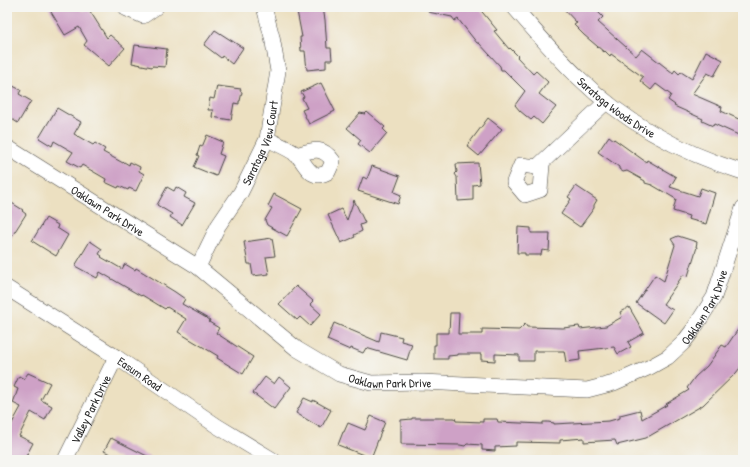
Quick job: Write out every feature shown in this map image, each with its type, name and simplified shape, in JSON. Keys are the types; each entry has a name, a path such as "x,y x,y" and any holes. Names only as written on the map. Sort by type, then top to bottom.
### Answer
{"street":[{"path":"127,7 127,9 143,16 156,7"},
{"name":"Saratoga View Court","path":"198,267 218,226 241,192 267,139 278,71 272,37 264,7"},
{"name":"Saratoga Woods Drive","path":"514,7 554,53 606,102 647,130 679,147 718,164 743,172"},
{"path":"542,165 540,190 525,195 514,182 522,165 537,167 606,102"},
{"path":"267,139 296,155"},
{"name":"Oaklawn Park Drive","path":"7,147 198,267 297,350 339,374 371,383 423,382 588,390 614,383 650,367 668,357 693,330 714,297 743,208"},
{"name":"Easum Road","path":"7,288 116,357 216,426 273,460"},
{"name":"Valley Park Drive","path":"65,460 116,357"}],"building":[{"path":"48,7 80,7 82,11 88,8 107,38 110,35 125,48 109,66 84,45 87,41 79,27 65,35"},
{"path":"302,7 323,7 327,48 331,48 332,60 326,60 326,68 307,70 305,51 301,51 300,37 302,37 297,11 302,10"},
{"path":"428,7 478,7 497,30 494,31 509,49 510,48 518,56 517,57 533,74 536,71 548,82 539,94 556,107 542,124 534,117 531,120 515,105 525,91 504,70 501,70 500,66 479,43 477,43 458,19 455,21 452,17 428,12"},
{"path":"562,7 593,7 603,17 598,22 636,56 642,49 673,73 675,70 679,74 681,72 692,79 706,51 723,60 714,76 707,73 692,94 722,107 721,111 743,121 743,137 714,124 713,126 702,121 703,119 674,106 675,105 668,100 671,95 656,84 651,90 640,81 643,77 611,54 610,56 605,51 604,52 584,35 574,25 577,23"},
{"path":"215,30 243,48 232,64 222,56 221,58 204,45"},
{"path":"135,45 167,49 165,67 152,67 132,63"},
{"path":"321,83 335,111 309,124 302,110 307,108 301,92"},
{"path":"11,85 21,90 19,94 31,101 18,123 7,116 7,92"},
{"path":"217,86 241,89 240,91 242,92 240,101 239,104 234,103 231,120 212,117 213,110 208,110 210,98 214,99"},
{"path":"57,108 81,122 74,134 93,145 95,143 105,149 103,152 123,163 124,162 129,165 130,162 140,167 139,171 144,174 136,191 129,188 128,190 119,186 118,188 105,182 106,179 82,165 80,168 67,161 73,152 54,141 52,146 39,138"},
{"path":"367,112 385,127 383,129 387,133 370,153 358,144 361,140 347,128 360,113 365,114"},
{"path":"488,118 502,129 479,156 467,146"},
{"path":"207,135 223,142 219,154 224,156 216,176 194,167 199,156 197,155 200,146 202,147"},
{"path":"609,136 646,162 647,160 676,177 670,187 698,196 701,188 715,193 706,224 688,219 689,216 673,211 676,199 652,185 645,183 645,181 627,171 623,172 619,169 619,167 598,152"},
{"path":"478,163 480,184 473,185 473,200 458,201 457,177 455,174 457,172 456,164"},
{"path":"372,166 400,176 394,192 401,195 398,204 358,191 363,177 367,179"},
{"path":"576,186 597,200 594,208 580,227 561,214 571,199 568,197"},
{"path":"167,187 174,191 176,187 186,193 184,197 195,203 182,225 170,217 172,214 157,205"},
{"path":"274,194 302,209 287,236 267,225 265,220 272,208 268,206"},
{"path":"7,200 23,210 22,211 26,214 7,244"},
{"path":"354,200 365,223 360,225 362,231 354,235 355,237 341,243 328,215 341,209 347,220"},
{"path":"46,218 58,225 57,228 68,235 56,256 32,241"},
{"path":"518,227 531,228 531,233 550,233 549,251 542,250 541,255 525,255 525,253 517,253"},
{"path":"678,236 697,242 697,247 688,276 683,275 663,304 673,310 664,323 636,303 655,275 664,281 675,245 671,239"},
{"path":"272,238 275,256 266,257 269,274 253,276 251,264 248,264 244,242"},
{"path":"90,241 102,249 99,254 102,256 101,257 122,269 125,264 135,270 136,268 185,299 182,304 210,320 209,322 219,328 216,333 253,357 243,374 217,358 218,356 178,332 186,319 167,307 165,309 100,272 97,278 75,266"},
{"path":"296,286 313,301 310,304 321,314 310,326 300,317 297,320 279,304"},
{"path":"629,307 644,333 628,342 631,347 618,354 614,347 579,351 580,360 566,362 564,351 534,351 534,361 519,361 519,355 495,354 495,361 481,360 481,354 458,354 448,356 448,359 434,359 436,333 449,333 450,313 459,313 458,334 482,334 482,329 519,330 525,324 527,327 563,328 579,326 580,329 606,326 622,317 620,312"},
{"path":"743,322 743,364 736,373 703,405 646,438 617,445 615,440 584,442 584,438 560,440 560,443 516,442 516,446 495,447 495,451 482,450 482,445 467,444 465,446 401,444 401,420 412,418 455,418 456,421 483,422 483,419 497,419 498,422 543,424 543,422 548,422 554,424 609,421 620,418 620,415 640,410 642,419 667,405 666,404 689,390 687,388 695,377 707,366 722,345 726,347"},
{"path":"334,323 379,342 381,332 402,337 401,341 412,344 407,360 366,348 363,353 351,348 350,350 327,340"},
{"path":"28,373 50,383 41,400 52,406 45,420 31,412 19,436 33,443 24,460 13,460 7,457 7,426 10,427 21,407 13,403 18,389 14,387 19,376 24,379"},
{"path":"265,377 274,384 279,377 291,387 274,409 253,393"},
{"path":"304,398 313,402 313,400 331,410 321,428 296,413"},
{"path":"371,416 385,422 371,458 338,445 348,423 365,430"},
{"path":"111,438 155,460 122,460 104,451"}]}
